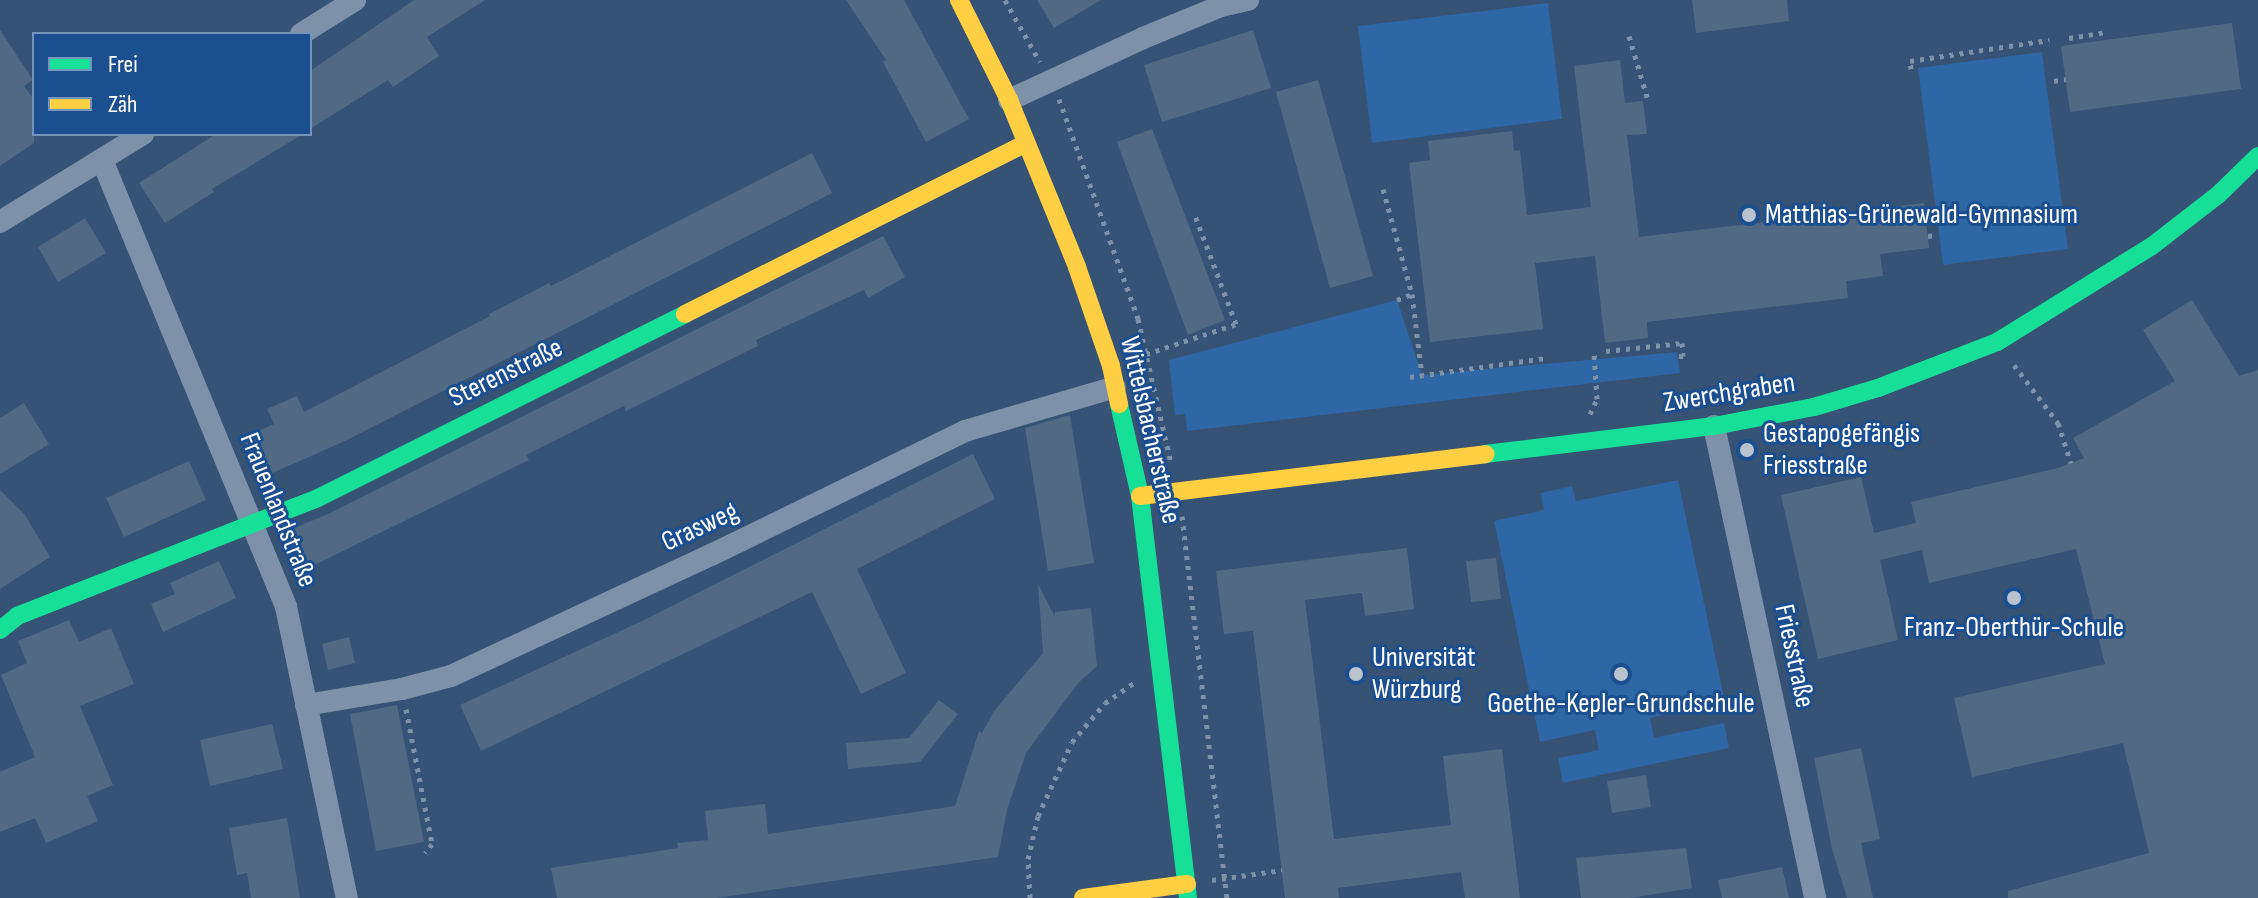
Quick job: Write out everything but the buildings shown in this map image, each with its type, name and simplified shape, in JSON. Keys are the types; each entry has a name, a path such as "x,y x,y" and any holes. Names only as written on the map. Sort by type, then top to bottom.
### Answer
{"street":[{"path":"304,32 355,0"},
{"name":"Wittelsbacherstraße","path":"959,0 1009,100 1077,267 1113,376 1140,496 1187,891"},
{"path":"1009,100 1220,3 1248,0"},
{"path":"0,222 140,136"},
{"name":"Sterenstraße","path":"0,630 17,616 318,498 1026,143"},
{"name":"Zwerchgraben","path":"1140,496 1714,426 1814,407 1878,388 1997,342 2152,246 2218,195 2258,156"},
{"name":"Frauenlandstraße","path":"102,160 286,607 347,898"},
{"name":"Grasweg","path":"306,705 402,689 451,676 711,555 965,431 1113,376"},
{"name":"Friesstraße","path":"1714,426 1815,898"},
{"path":"1083,898 1187,891"}],"path":[{"path":"1005,0 1041,63"},
{"path":"2069,38 2108,32"},
{"path":"1629,36 1648,100"},
{"path":"1911,69 1910,61 2049,40"},
{"path":"2054,81 2066,79"},
{"path":"1053,88 1069,119 1147,354 1171,460"},
{"path":"1383,189 1412,294 1422,375"},
{"path":"1113,376 1147,354 1236,324 1194,213"},
{"path":"1928,236 1936,235"},
{"path":"1397,300 1412,294"},
{"path":"1997,342 2058,423 2071,463"},
{"path":"1606,351 1682,343 1683,356 1678,356"},
{"path":"1595,356 1597,399"},
{"path":"1410,377 1546,358"},
{"path":"1182,515 1227,898"},
{"path":"1030,898 1028,859 1038,816 1072,742 1105,703 1130,682 1163,677"},
{"path":"402,689 432,844 425,853"},
{"path":"1187,891 1225,878 1282,870"}],"shaded area":[{"path":"1548,3 1562,119 1372,143 1358,26"},
{"path":"2042,52 2068,249 1943,265 1918,68"},
{"path":"1397,300 1422,375 1677,352 1680,373 1187,431 1185,414 1175,415 1169,360"},
{"path":"1678,480 1725,702 1650,718 1654,738 1724,723 1729,748 1563,783 1558,758 1599,750 1595,730 1540,742 1494,521 1544,510 1541,493 1572,486 1576,501"}],"traffic: fast":[{"path":"1485,454 1714,426 1814,407 1878,388 1997,342 2152,246 2218,195 2258,156"},
{"path":"0,630 17,616 318,498 685,314"},
{"path":"1119,404 1140,496 1188,898"}],"traffic: slow":[{"path":"959,0 1009,100 1077,267 1111,366 1119,404"},
{"path":"685,314 1026,143"},
{"path":"1140,496 1485,454"},
{"path":"1083,898 1187,884"}],"place":[{"name":"Matthias-Grünewald-Gymnasium","path":"1749,215"},
{"name":"Gestapogefängis Friesstraße","path":"1747,450"},
{"name":"Franz-Oberthür-Schule","path":"2014,598"},
{"name":"Universität Würzburg","path":"1356,674"},
{"name":"Goethe-Kepler-Grundschule","path":"1621,674"}]}
